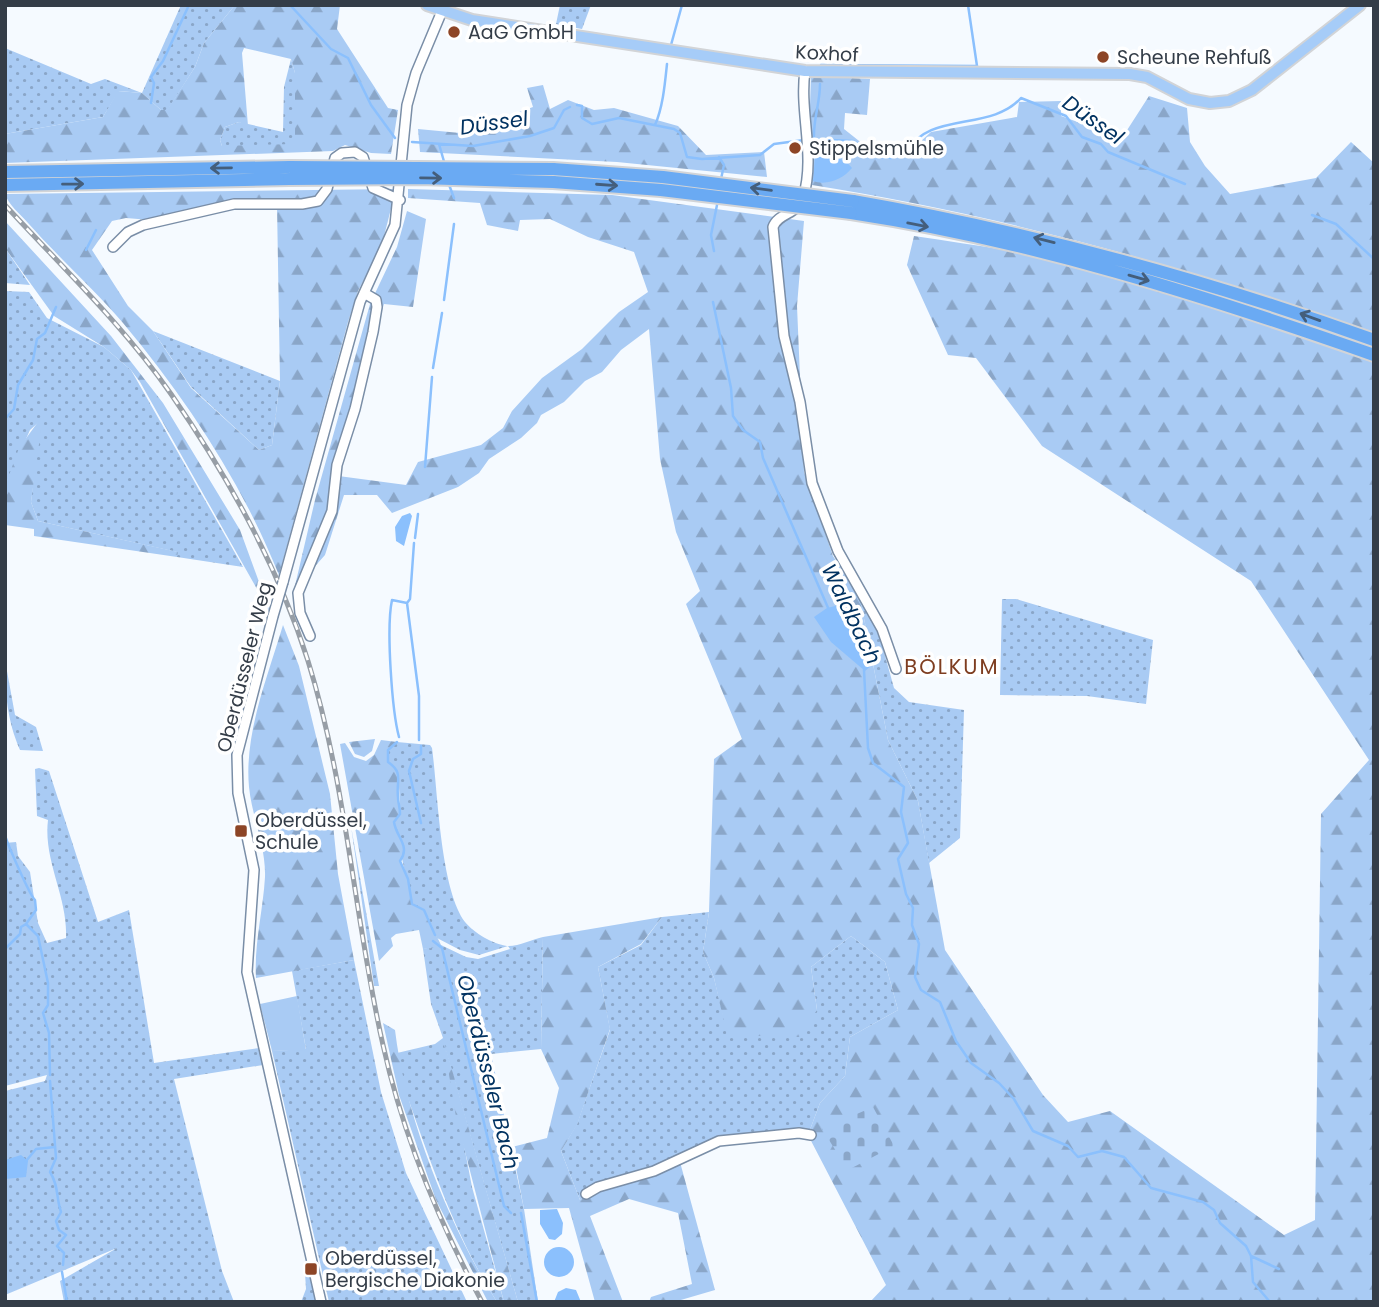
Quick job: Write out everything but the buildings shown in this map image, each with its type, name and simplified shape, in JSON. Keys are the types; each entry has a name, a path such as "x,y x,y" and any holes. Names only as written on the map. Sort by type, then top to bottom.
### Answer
{"highway":[{"path":"5,172 289,173 420,178 553,176 662,184 949,218 1087,250 1268,302 1374,340"},
{"path":"5,185 289,173"},
{"path":"852,207 1082,261 1275,320 1374,355"}],"main road":[{"name":"Koxhof","path":"427,5 472,20 805,71 1130,74 1147,77 1195,101 1224,102 1252,90 1360,5"}],"street":[{"name":"Oberdüsseler Weg","path":"321,1302 247,972 254,866 238,793 237,762 243,728 273,616 365,293 386,251 400,200 407,105 416,73 442,11"},
{"path":"805,71 807,148 802,201 796,210 773,224 785,336 800,402 815,492 838,551 882,629 896,669"},
{"path":"113,247 128,232 143,225 234,204 302,204 318,201 327,189 335,158 342,153 359,154 373,188 400,200"},
{"name":"Oberdüsseler Weg","path":"310,636 300,613 298,597 332,511 337,465 355,410 373,332 376,300 365,293"},
{"path":"586,1194 598,1187 654,1171 719,1141 799,1133 811,1135"}],"green space":[{"path":"181,5 235,5 204,43 195,67 167,111 161,110 142,93"},
{"path":"235,5 340,5 337,29 388,108 398,110 391,154 371,153 345,145 333,151 5,163 5,134 103,117 118,91 142,93 161,110 167,110 195,67 204,43","holes":["244,48 291,59 295,73 295,144 222,146 220,140 225,127 239,122 248,126 242,53"]},
{"path":"560,5 591,5 582,29 556,24"},
{"path":"5,48 91,84 105,79 142,93 119,91 103,117 5,134"},
{"path":"291,59 295,73 295,144 289,147 222,146 220,140 225,127 239,122 283,132 284,87"},
{"path":"811,76 870,79 867,115 845,113 844,129 878,156 908,153 931,132 1017,117 1019,102 1061,101 1061,116 1122,138 1149,96 1187,108 1190,142 1205,166 1230,194 1316,178 1351,142 1374,163 1374,333 1236,287 1096,246 954,212 812,185 809,134"},
{"path":"543,85 550,109 568,100 594,110 614,108 678,126 706,155 764,152 767,177 617,162 420,152 418,129 460,133 533,107 527,88"},
{"path":"396,189 382,244 358,291 348,322 279,575 230,474 169,382 123,323 15,209 5,194","holes":["284,201 277,205 280,381 272,445 259,450 191,388 153,331 128,306 92,250 112,221 126,218 150,220"]},
{"path":"408,189 612,195 804,221 797,306 804,472 833,556 860,598 888,740 918,801 945,950 1043,1095 1068,1122 1110,1111 1284,1235 1315,1220 1321,814 1369,760 1251,581 1042,446 976,358 948,355 907,265 914,236 1009,251 1148,286 1374,362 1374,1302 870,1302 886,1285 808,1135 820,1103 845,1076 850,1037 898,1010 885,962 851,936 811,967 817,1010 799,1037 727,1035 714,978 703,952 709,912 714,759 742,739 686,604 700,591 676,532 660,459 649,329 621,350 602,372 585,381 564,402 541,415 537,423 521,438 489,459 479,473 458,487 392,513 377,495 344,495 325,555 294,590 315,500 370,304 397,247 407,211 426,219 413,307 384,304 331,475 406,485 418,462 481,445 503,428 512,411 542,378 582,349 619,312 648,292 634,252 588,237 550,219 520,220 518,231 487,225 480,203 408,198"},
{"path":"5,221 111,336 163,403 240,530 270,612 140,382 131,370 104,347 54,316 5,248"},
{"path":"5,248 30,285 5,283"},
{"path":"5,291 29,292 47,318 104,347 131,370 243,567 177,557 177,552 38,521 31,502 40,421 30,430 5,486"},
{"path":"153,331 280,381 272,445 259,450 191,387"},
{"path":"43,415 31,502 38,521 178,552 177,557 34,536 34,529 5,525 5,486 19,448"},
{"path":"860,598 869,598 894,688 909,702 964,710 960,838 929,863 918,801 888,740"},
{"path":"1002,599 1016,599 1153,640 1146,704 1087,696 1000,695"},
{"path":"283,625 299,666 330,794 338,874 354,960 256,978 265,865 249,787 248,767 258,705"},
{"path":"5,660 15,715 36,727 43,751 20,750 8,706"},
{"path":"375,739 372,751 364,757 355,754 349,742"},
{"path":"381,740 397,742 388,750 388,761 399,774 400,814 394,822 403,846 400,861 408,879 412,904 424,910 442,947 423,949 419,930 396,934 391,938 393,946 379,961 340,744 345,743 354,757 366,761 374,755"},
{"path":"397,742 430,745 432,748 445,864 457,907 473,930 496,943 508,946 479,955 460,950 437,938 428,917 412,904 394,822 400,806 399,788 388,762 388,750"},
{"path":"35,769 49,771 98,922 129,910 154,1063 259,1048 263,1065 174,1079 222,1271 234,1302 64,1302 60,1281 117,1248 5,1295 5,1091 45,1081 47,1075 5,1086 5,843 16,842 18,856 30,872 38,923 47,943 66,938 66,923 49,850 48,820 37,816"},
{"path":"351,826 379,986 374,986"},
{"path":"709,912 703,952 714,978 728,1035 817,1010 811,967 851,936 885,962 898,1010 850,1037 845,1076 820,1103 808,1135 726,1142 580,1200 561,1151 577,1124 610,1030 598,967 641,945 662,917"},
{"path":"662,917 641,944 598,967 610,1029 577,1125 561,1151 580,1200 601,1189 680,1162 715,1290 674,1302 649,1302 651,1297 692,1284 678,1213 629,1199 590,1216 623,1302 595,1302 569,1208 524,1209 512,1147 547,1138 559,1088 541,1049 543,937"},
{"path":"543,937 541,1049 491,1054 524,1209 538,1302 518,1302 445,1047 472,1187 504,1302 497,1302 481,1276 454,1220 400,1075 397,1053 435,1044 443,1038 431,1004 423,949 441,945 466,957 478,959 510,949 508,946"},
{"path":"354,960 381,1092 406,1173 467,1302 329,1302 272,1051 306,1049 292,971"},
{"path":"297,996 306,1050 272,1051 260,1004"},
{"path":"383,1023 395,1030 409,1098 432,1170 463,1240 497,1302 488,1302 436,1200 399,1095"},
{"path":"443,1038 518,1302 504,1302 456,1117"},
{"path":"873,1107 894,1146 848,1170 822,1129"},
{"path":"309,1271 317,1302 301,1302 306,1289 305,1273"}],"water":[{"path":"815,156 840,159 852,168 834,181 813,181"},
{"path":"410,513 412,516 404,546 396,541 395,527 402,516"},
{"path":"847,603 855,609 856,619 865,629 869,640 871,666 865,671 831,642 814,617 827,608"},
{"path":"21,1155 28,1161 26,1177 5,1179 5,1160"},
{"path":"557,1209 563,1223 562,1234 555,1240 549,1239 540,1224 540,1210"},
{"path":"559,1247 565,1248 573,1256 573,1268 565,1276 559,1277 553,1276 545,1268 544,1262 545,1256 553,1248"},
{"path":"566,1288 576,1290 581,1302 554,1302 558,1292"}],"waterway":[{"path":"151,103 154,83 151,77 163,61 189,5"},
{"name":"Düssel","path":"290,5 331,49 348,58 371,105 395,138"},
{"path":"671,45 682,5"},
{"path":"821,65 977,66 968,5"},
{"path":"655,125 662,103 667,64"},
{"path":"814,139 820,84"},
{"name":"Düssel","path":"810,139 853,141 881,157 891,158 907,152 917,139 929,131 993,115 1021,98 1066,116 1082,137 1101,144 1108,152 1185,184"},
{"name":"Düssel","path":"577,105 582,106 582,118 592,124 619,118 674,129 680,133 687,157 702,159 760,155 774,144 804,140"},
{"name":"Düssel","path":"412,142 473,146 530,136 554,128 564,110 570,107"},
{"name":"Oberdüsseler Bach","path":"439,144 445,165"},
{"name":"Waldbach","path":"719,157 724,165 721,179"},
{"name":"Oberdüsseler Bach","path":"448,182 454,198"},
{"name":"Waldbach","path":"714,251 711,235 718,200"},
{"name":"Düssel","path":"1312,215 1336,224 1374,259"},
{"name":"Oberdüsseler Bach","path":"444,300 454,224"},
{"path":"86,250 96,230"},
{"name":"Waldbach","path":"713,302 731,388 733,416 743,430 760,442 763,458 829,610"},
{"path":"5,419 14,409 18,385 33,360 37,339 45,333 56,307"},
{"name":"Oberdüsseler Bach","path":"433,368 442,313"},
{"name":"Oberdüsseler Bach","path":"425,467 432,377"},
{"name":"Oberdüsseler Bach","path":"415,538 418,514"},
{"path":"414,543 410,599 407,603 419,696 419,740"},
{"name":"Oberdüsseler Bach","path":"399,737 391,669 390,613 392,600 407,603"},
{"name":"Waldbach","path":"864,670 868,748 873,763 904,787 901,812 908,843 898,859 906,894 913,908 912,925 919,944 915,977 921,990 940,1002 956,1041 971,1063 999,1083 1014,1099 1033,1131 1068,1146 1078,1157 1102,1151 1124,1157 1151,1188 1203,1202 1214,1210 1220,1223 1246,1246 1251,1256 1253,1282 1270,1302"},
{"name":"Oberdüsseler Bach","path":"397,742 388,750 388,762 396,770 398,777 400,814 394,822 404,851 400,861 408,879 412,904 424,910 435,935"},
{"path":"421,746 421,754 413,759 409,771 421,823"},
{"path":"5,835 35,900 36,910 26,924 38,936 48,983 48,1005 43,1013 49,1033 50,1075"},
{"path":"5,949 26,924"},
{"name":"Oberdüsseler Bach","path":"433,941 442,948 504,1206 511,1213"},
{"path":"50,1081 56,1158 50,1172 55,1182 61,1212 56,1221 59,1230 66,1235 57,1246 64,1253 63,1265"},
{"path":"26,1161 36,1149 55,1147"},
{"name":"Oberdüsseler Bach","path":"521,1213 537,1302"},
{"name":"Waldbach","path":"1251,1256 1279,1269"},
{"path":"62,1272 67,1302"},
{"path":"5,1286 6,1291"}],"railway":[{"path":"5,205 113,320 171,394 231,489 282,591 308,661 332,756 373,997 391,1079 412,1145 437,1209 482,1302"}],"place":[{"name":"AaG GmbH","path":"454,32"},
{"name":"Scheune Rehfuß","path":"1103,57"},
{"name":"Stippelsmühle","path":"795,148"},
{"name":"Oberdüssel, Schule","path":"241,831"},
{"name":"Oberdüssel, Bergische Diakonie","path":"311,1269"}],"district":[{"name":"BÖLKUM","path":"952,667"}]}
